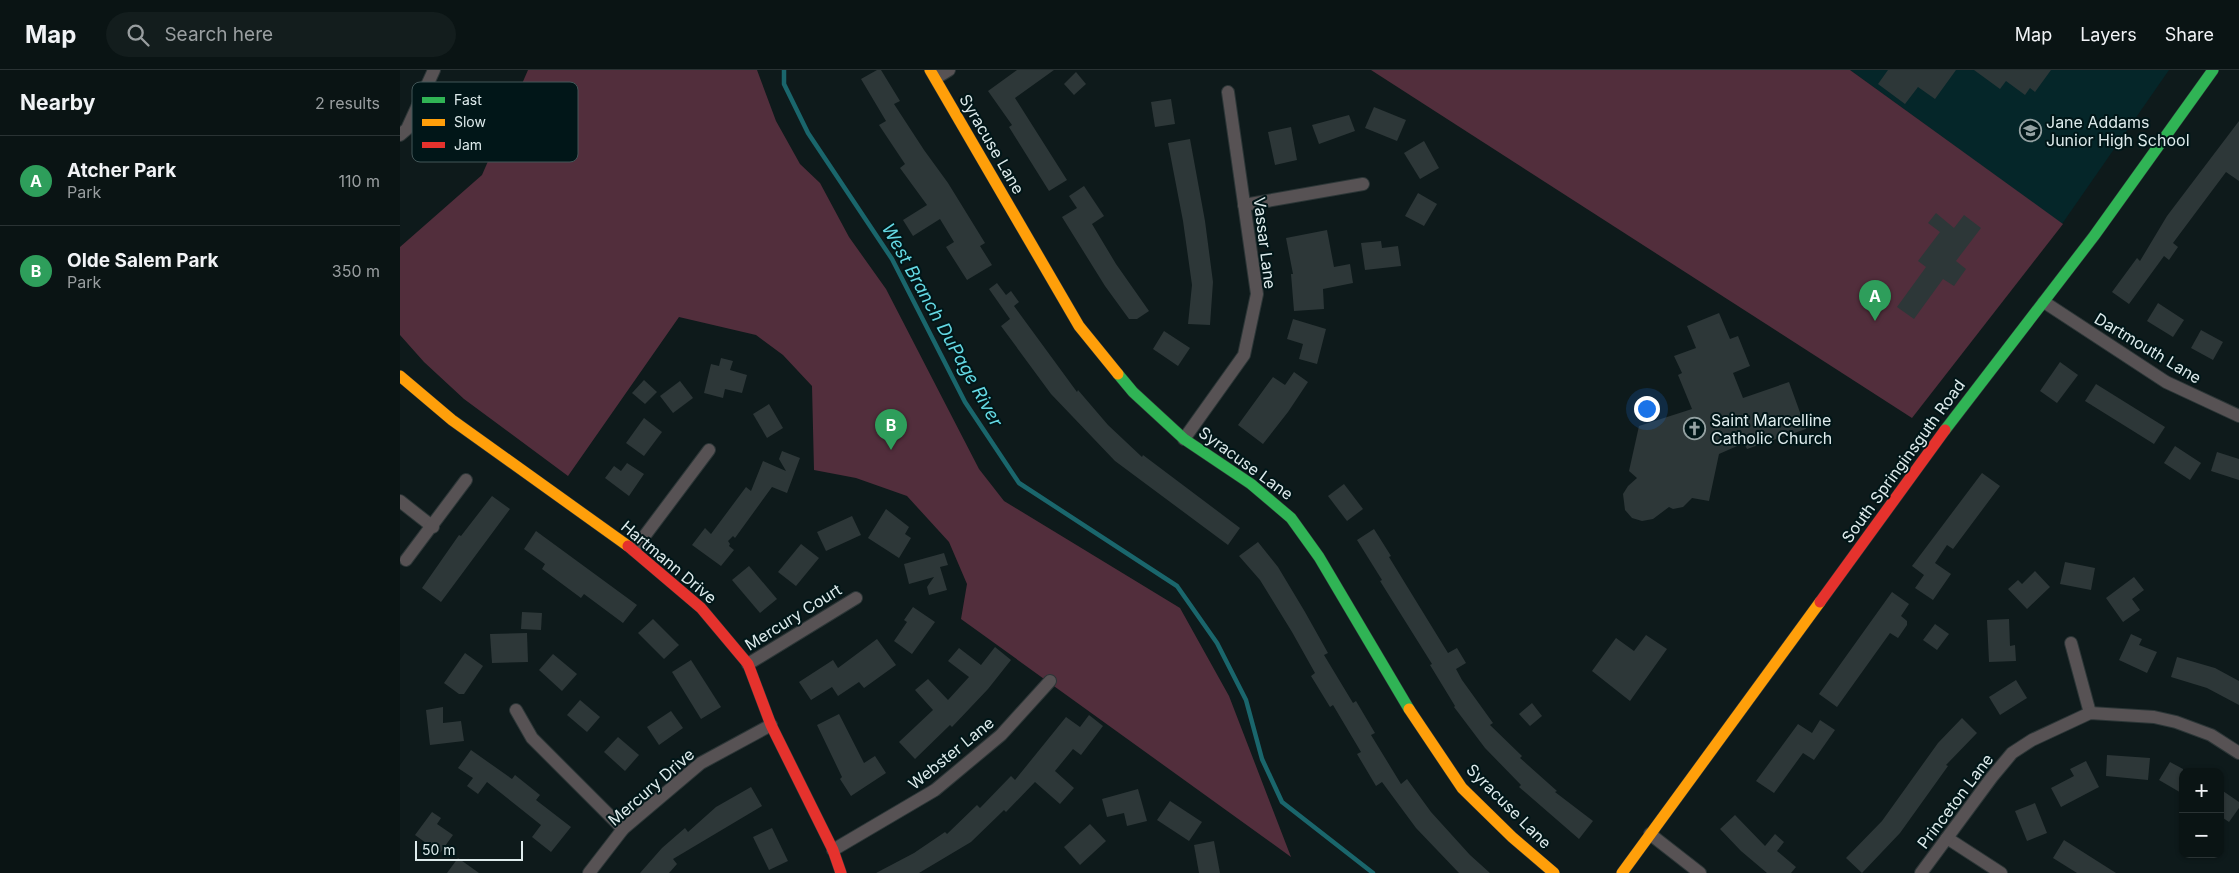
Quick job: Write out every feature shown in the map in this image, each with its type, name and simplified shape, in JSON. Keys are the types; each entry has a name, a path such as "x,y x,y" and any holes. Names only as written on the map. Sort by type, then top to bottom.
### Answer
{"street":[{"path":"429,82 434,70"},
{"path":"933,74 949,70"},
{"name":"South Springinsguth Road","path":"1622,873 1985,376 2094,236 2213,70"},
{"name":"Syracuse Lane","path":"933,74 1079,326 1133,392 1184,439 1251,484 1291,518 1319,557 1404,702 1462,788 1512,837 1554,873"},
{"name":"Vassar Lane","path":"1184,439 1244,355 1257,294 1228,92"},
{"path":"400,135 407,129 412,118"},
{"path":"1244,205 1363,184"},
{"name":"Dartmouth Lane","path":"2044,302 2166,382 2239,416"},
{"name":"Hartmann Drive","path":"400,376 452,420 634,550 701,608 748,664 771,725 833,850 841,873"},
{"path":"634,550 709,450"},
{"path":"406,560 433,527 466,480"},
{"path":"400,500 433,527"},
{"name":"Mercury Court","path":"748,664 856,598"},
{"path":"2071,643 2090,714"},
{"name":"Webster Lane","path":"833,850 935,790 1001,735 1050,681"},
{"path":"516,710 532,738 623,830"},
{"name":"Princeton Lane","path":"1921,873 1997,771 2012,754 2032,740 2090,714 2154,717 2176,722 2211,735 2239,753"},
{"name":"Mercury Drive","path":"589,873 623,830 701,763 771,725"},
{"path":"1650,834 1700,873"},
{"path":"1947,838 2001,873"}],"shaded area":[{"path":"528,70 757,70 776,121 800,164 820,183 849,237 886,289 979,469 1004,501 1180,608 1229,696 1291,857 961,619 967,584 949,542 907,496 856,478 814,470 812,386 783,355 756,335 679,317 568,476 464,399 424,362 400,335 400,247 482,175 488,162 578,162 578,82 523,82"},
{"path":"1371,70 1850,70 2063,224 1912,418"},
{"name":"Jane Addams Junior High School","path":"1850,70 2169,70 2062,224"}],"building":[{"path":"877,70 881,70 900,101 894,104 948,183 985,243 980,246 992,265 967,280 946,247 954,242 940,219 913,236 903,220 927,205 900,168 905,164 879,125 886,121 861,79"},
{"path":"1017,70 1054,70 1015,98 1067,180 1049,191 1009,127 1012,125 988,91"},
{"path":"1888,70 1956,70 1935,99 1918,87 1905,104 1878,84"},
{"name":"Jane Addams Junior High School","path":"1974,70 2051,70 2035,92 2030,88 2025,95 2006,81 2000,89"},
{"path":"1076,72 1086,84 1074,95 1064,84"},
{"path":"1171,99 1175,124 1155,127 1151,102"},
{"path":"1374,107 1406,120 1397,141 1365,128"},
{"path":"1349,115 1355,131 1319,144 1312,125"},
{"path":"2239,121 2239,181 2226,172 2173,243 2178,247 2169,260 2164,256 2129,304 2112,292 2137,258 2140,261 2167,216"},
{"path":"1291,127 1297,160 1275,165 1268,132"},
{"path":"1190,139 1205,221 1213,282 1210,325 1188,324 1192,285 1183,221 1168,143"},
{"path":"1424,141 1439,168 1420,179 1404,153"},
{"path":"1084,186 1104,216 1092,224 1116,264 1149,311 1137,319 1129,319 1105,286 1062,217 1077,208 1069,196"},
{"path":"1418,193 1437,204 1424,226 1405,216"},
{"path":"1936,213 1954,228 1964,215 1981,228 1956,261 1966,269 1954,286 1943,279 1914,319 1897,307 1926,267 1918,261 1940,232 1928,223"},
{"path":"1327,230 1334,267 1350,264 1353,283 1323,289 1324,309 1294,311 1291,274 1293,274 1286,238"},
{"path":"1381,241 1382,248 1398,246 1401,266 1365,270 1361,243"},
{"path":"997,283 1006,295 1011,291 1019,302 1014,306 1077,392 1078,390 1108,425 1142,457 1143,455 1240,528 1228,545 1115,461 1051,394 1001,326 1010,319 989,289"},
{"path":"2158,303 2184,320 2173,337 2147,321"},
{"path":"1719,313 1730,339 1738,336 1750,366 1733,373 1743,398 1789,382 1806,429 1747,449 1744,443 1719,454 1709,501 1692,498 1683,507 1673,509 1669,507 1653,519 1642,521 1632,518 1625,510 1623,494 1628,486 1637,478 1629,471 1639,426 1692,409 1678,375 1682,373 1674,356 1696,348 1687,326"},
{"path":"1293,319 1326,329 1317,364 1299,359 1303,344 1287,339"},
{"path":"2201,330 2223,342 2213,360 2191,348"},
{"path":"1164,331 1190,348 1178,366 1153,349"},
{"path":"721,358 733,361 730,370 747,375 742,393 725,389 723,398 704,393 711,364 719,366"},
{"path":"2060,362 2078,375 2057,403 2040,391"},
{"path":"1294,372 1308,382 1263,444 1238,425 1273,377 1285,385"},
{"path":"644,380 657,392 645,404 632,393"},
{"path":"680,381 693,398 673,413 660,396"},
{"path":"2096,384 2165,427 2154,444 2085,401"},
{"path":"769,404 783,428 767,438 753,414"},
{"path":"644,418 662,432 644,456 626,443"},
{"path":"2175,446 2201,463 2190,480 2164,463"},
{"path":"782,451 800,458 787,493 772,487 735,538 733,536 728,541 729,546 734,550 721,566 692,545 705,528 711,534 746,487 751,491 763,461 786,471 779,459"},
{"path":"2217,452 2239,459 2239,480 2211,471"},
{"path":"627,463 644,474 629,496 605,478 614,466 621,471"},
{"path":"1982,473 2000,486 1953,549 1947,545 1935,563 1951,574 1933,600 1915,588 1924,575 1912,566"},
{"path":"1344,484 1363,509 1347,521 1328,496"},
{"path":"492,496 510,509 441,602 422,588 459,535 461,536"},
{"path":"886,509 909,527 905,534 911,538 899,558 868,538"},
{"path":"852,516 861,535 826,551 817,532"},
{"path":"1374,529 1448,653 1457,648 1466,663 1456,669 1493,723 1490,725 1522,756 1520,758 1557,791 1555,792 1593,821 1579,839 1519,787 1521,785 1485,748 1454,707 1430,665 1432,664 1380,581 1382,580 1357,540"},
{"path":"536,531 637,605 623,623 584,594 581,598 542,569 545,564 524,549"},
{"path":"1258,542 1278,567 1305,612 1328,653 1324,655 1353,703 1356,701 1375,733 1371,735 1401,784 1407,779 1431,812 1470,855 1490,873 1459,873 1416,828 1382,782 1376,786 1357,754 1361,752 1333,705 1330,707 1311,676 1315,673 1292,632 1260,580 1239,556"},
{"path":"801,544 819,558 796,586 778,572"},
{"path":"944,553 948,565 940,567 947,590 929,595 927,587 934,577 909,584 904,564"},
{"path":"2065,562 2095,568 2091,590 2060,584"},
{"path":"749,566 777,599 760,613 732,580"},
{"path":"2035,571 2050,587 2027,609 2008,589 2018,580 2022,584"},
{"path":"2134,577 2144,590 2132,599 2140,610 2123,622 2106,598"},
{"path":"1892,592 1909,604 1901,616 1907,621 1907,625 1898,638 1890,633 1837,707 1819,694"},
{"path":"913,607 935,622 912,654 894,641 907,622 904,620"},
{"path":"522,612 542,613 541,630 521,629"},
{"path":"653,619 679,645 664,659 638,633"},
{"path":"2009,619 2010,646 2015,645 2016,661 1989,662 1987,620"},
{"path":"1935,624 1949,634 1937,650 1923,640"},
{"path":"527,633 528,662 492,663 490,634"},
{"path":"2131,634 2142,639 2139,645 2157,652 2147,673 2119,660"},
{"path":"1646,635 1667,649 1630,701 1592,671 1616,638 1634,651"},
{"path":"877,639 896,665 864,688 859,682 838,696 832,687 811,700 799,682 833,660 838,668"},
{"path":"995,647 1011,660 988,689 952,727 950,725 915,759 899,742 933,710 915,690 928,679 948,700 969,677 948,661 959,648 981,665"},
{"path":"465,653 483,666 464,694 459,694 444,683"},
{"path":"553,654 577,674 562,691 539,670"},
{"path":"2177,657 2215,668 2239,681 2239,705 2207,688 2171,677"},
{"path":"691,660 721,707 701,719 672,672"},
{"path":"2016,680 2027,698 2000,715 1989,697"},
{"path":"580,700 600,717 587,732 567,715"},
{"path":"1532,703 1542,716 1530,726 1519,714"},
{"path":"443,707 443,723 461,721 464,741 430,745 426,710"},
{"path":"671,711 683,728 659,745 647,727"},
{"path":"839,714 864,763 875,756 886,773 851,796 840,779 842,777 817,725"},
{"path":"1089,715 1103,726 1081,755 1073,749 1055,771 1074,788 1060,804 1035,782 1006,812 1004,810 971,842 919,873 876,873 914,853 945,832 947,834 977,805 980,808 1011,776 1015,780 1066,717 1080,727"},
{"path":"1962,718 1977,733 1946,765 1948,766 1900,833 1862,873 1846,858 1882,821 1938,743"},
{"path":"1820,720 1835,730 1814,760 1803,753 1774,793 1756,781 1798,724 1812,733"},
{"path":"618,737 639,755 625,771 604,752"},
{"path":"471,750 512,779 515,775 540,795 536,800 571,827 551,852 532,837 541,825 487,782 478,794 467,786 473,778 458,768"},
{"path":"2107,755 2150,758 2148,780 2106,776"},
{"path":"2086,761 2099,787 2061,807 2051,788 2074,776 2070,769"},
{"path":"2170,762 2181,768 2179,768 2179,792 2159,780"},
{"path":"751,787 762,806 673,859 677,864 669,873 640,873 662,848 685,828 688,832 716,807"},
{"path":"1138,789 1147,821 1127,826 1124,813 1107,817 1102,799"},
{"path":"2224,792 2239,802 2239,808 2229,822 2224,819"},
{"path":"1170,801 1202,822 1189,841 1157,820"},
{"path":"2035,803 2047,833 2027,841 2015,811"},
{"path":"432,812 441,818 437,824 453,835 440,853 415,835"},
{"path":"1735,815 1765,846 1775,834 1784,842 1777,851 1796,867 1791,873 1767,873 1741,851 1720,829"},
{"path":"1090,824 1106,841 1080,865 1064,847"},
{"path":"772,828 788,861 769,870 753,837"},
{"path":"2064,840 2116,873 2077,873 2053,858"},
{"path":"1214,841 1220,873 1199,873 1194,845"},
{"path":"458,858 479,873 447,873"}],"waterway":[{"name":"West Branch DuPage River","path":"784,70 784,84 808,133 892,259 965,402 1019,483 1177,586 1217,643 1246,700 1262,759 1282,802 1373,873"}],"traffic: fast":[{"path":"1945,430 2094,236 2213,70"},
{"path":"1118,374 1133,392 1184,439 1251,484 1291,518 1319,557 1409,709"}],"traffic: slow":[{"path":"930,70 1079,326 1118,374"},
{"path":"400,376 452,420 628,546"},
{"path":"1622,873 1820,602"},
{"path":"1409,709 1462,788 1512,837 1554,873"}],"traffic: jam":[{"path":"1820,602 1945,430"},
{"path":"628,546 701,608 748,664 771,725 833,850 841,873"}],"place":[{"name":"Jane Addams Junior High School","path":"2030,131"},
{"name":"Atcher Park","path":"1875,321"},
{"name":"Saint Marcelline Catholic Church","path":"1695,429"},
{"name":"Olde Salem Park","path":"891,450"}]}
